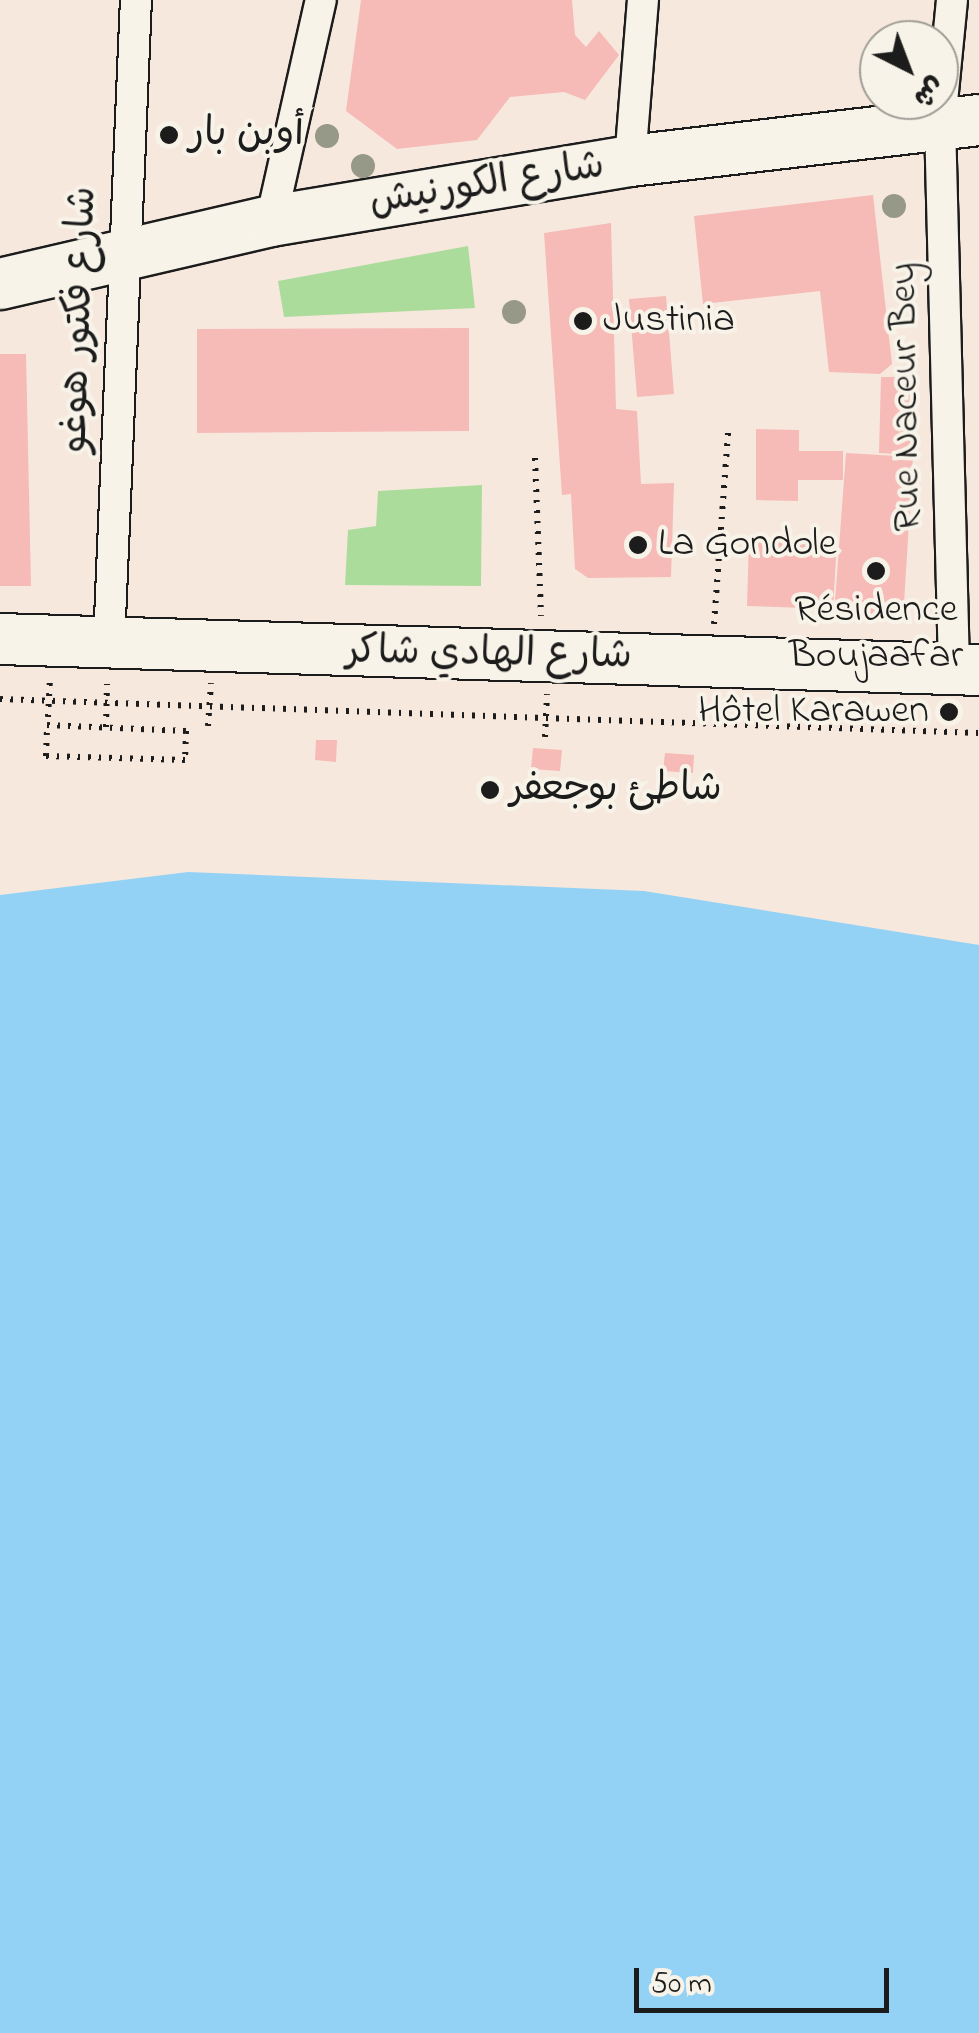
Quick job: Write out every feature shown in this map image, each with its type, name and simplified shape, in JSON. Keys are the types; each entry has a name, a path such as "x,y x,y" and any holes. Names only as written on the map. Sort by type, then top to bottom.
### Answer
{"main road":[{"name":"شارع الكورنيش","path":"0,284 271,221 630,161 960,121"},
{"name":"شارع الهادي شاكر","path":"0,639 966,670"}],"street":[{"name":"شارع فكتور هوغو","path":"108,643 136,0"},
{"path":"271,221 321,0"},
{"path":"630,161 643,0"},
{"name":"Rue Naceur Bey","path":"952,0 960,121 966,670"}],"path":[{"path":"714,625 728,433"},
{"path":"535,458 538,614 551,623"},
{"path":"696,624 733,626"},
{"path":"48,718 50,676"},
{"path":"208,726 211,682"},
{"path":"0,699 979,733"},
{"path":"47,725 82,726 186,732 185,760 46,756 47,725"}],"green space":[{"path":"468,246 475,308 284,317 278,281"},
{"path":"482,485 481,586 345,585 348,530 376,526 378,491"}],"water":[{"path":"188,872 644,891 979,945 979,2033 0,2033 0,895"}],"building":[{"path":"361,0 572,0 575,35 586,47 599,31 619,55 585,100 564,92 510,97 477,140 397,149 346,111"},
{"path":"873,195 892,364 880,374 829,372 820,291 703,304 694,216"},
{"name":"Justinia","path":"611,223 616,409 637,411 641,484 674,483 671,577 588,578 575,569 571,494 562,495 544,233"},
{"path":"666,296 674,394 637,397 629,299"},
{"path":"469,328 469,431 197,433 197,329"},
{"path":"0,354 26,354 31,586 0,586"},
{"path":"881,377 917,377 915,455 879,453"},
{"path":"756,429 799,430 799,451 843,451 843,480 798,480 798,501 756,500"},
{"path":"846,453 913,457 903,620 834,615"},
{"path":"749,538 837,540 833,609 747,606"},
{"path":"316,740 337,740 336,762 315,760"},
{"path":"533,748 562,750 560,771 531,769"},
{"path":"665,753 694,755 693,773 663,771"}],"place":[{"name":"أوبن بار","path":"169,135"},
{"name":"Justinia","path":"583,321"},
{"name":"La Gondole","path":"638,545"},
{"name":"Résidence Boujaafar","path":"876,571"},
{"name":"Hôtel Karawen","path":"949,712"},
{"name":"شاطئ بوجعفر","path":"490,790"}]}
